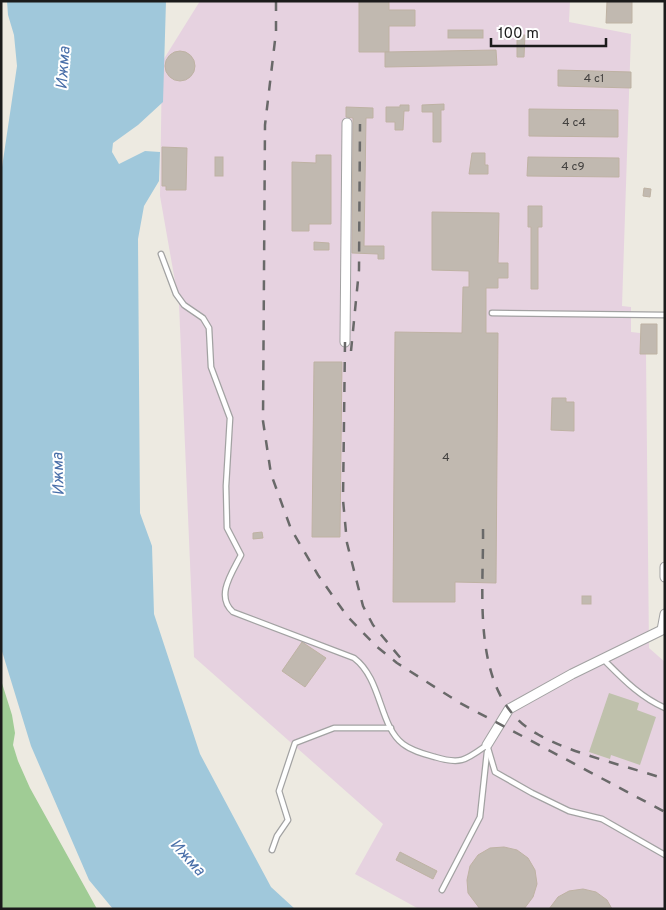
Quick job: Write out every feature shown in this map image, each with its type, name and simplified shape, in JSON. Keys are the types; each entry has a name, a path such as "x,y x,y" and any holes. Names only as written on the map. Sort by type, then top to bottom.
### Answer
{"street":[{"path":"345,342 347,123"},
{"path":"665,568 665,577"},
{"path":"487,745 509,709 572,674 662,630 665,614"}],"lane":[{"path":"162,254 176,294 184,305 203,318 209,328 212,367 230,418 226,486 227,528 241,555 225,589 225,602 233,612 354,658 365,666 379,694 391,728 402,743 420,753 446,760 466,761 487,745"},
{"path":"492,313 665,315"},
{"path":"604,660 631,687 651,702 665,708"},
{"path":"272,850 277,836 288,820 279,791 295,743 334,728 391,728"},
{"path":"487,745 495,772 532,794 569,811 602,820 665,855"},
{"path":"442,890 480,817 487,773 487,745"}],"shaded area":[{"path":"200,1 570,1 569,22 631,34 622,306 631,307 631,332 640,333 640,354 646,354 649,648 665,662 665,909 419,909 355,874 383,824 194,657 179,304 160,196 162,62"},
{"path":"609,693 639,703 637,710 656,717 640,765 611,755 610,759 589,752"}],"green space":[{"path":"1,680 12,715 15,733 13,745 18,761 30,788 97,909 1,909"}],"water":[{"name":"Ижма","path":"7,1 166,1 163,102 138,125 113,143 112,152 119,164 145,151 160,152 159,181 144,206 138,239 140,513 152,546 154,614 200,754 271,887 295,909 113,909 89,880 31,746 1,648 1,174 17,66 14,35 8,15"}],"building":[{"path":"359,1 389,1 389,10 415,10 415,26 389,26 389,52 359,52"},
{"path":"607,1 632,1 632,23 606,23"},
{"path":"448,30 483,30 483,38 448,38"},
{"path":"517,35 525,35 524,57 517,57"},
{"path":"496,50 497,65 385,67 385,52"},
{"path":"180,51 186,52 194,60 194,72 186,80 180,81 174,80 166,72 165,66 166,60 174,52"},
{"path":"558,70 631,72 631,88 558,86"},
{"path":"444,104 444,110 441,110 441,142 433,142 433,112 422,112 422,105"},
{"path":"400,105 409,105 409,111 404,111 403,130 395,130 395,122 386,122 386,107 400,107"},
{"path":"346,107 373,108 373,118 366,118 364,246 384,246 384,259 378,259 378,254 352,253 353,118 346,117"},
{"path":"529,109 618,110 618,137 529,136"},
{"path":"162,147 187,148 186,190 166,190 166,186 162,186"},
{"path":"472,153 485,153 485,165 488,165 488,174 469,174"},
{"path":"316,155 331,155 331,224 309,224 309,231 292,231 292,162 316,163"},
{"path":"215,157 223,157 223,176 215,176"},
{"path":"528,157 619,158 619,177 527,176"},
{"path":"644,188 651,189 650,197 643,196"},
{"path":"528,206 542,206 542,227 538,227 538,289 531,289 531,227 528,227"},
{"path":"432,212 499,213 498,263 508,263 508,278 498,278 498,288 486,288 486,333 498,333 496,583 455,582 455,602 393,602 395,332 462,333 463,287 469,287 469,271 432,270"},
{"path":"314,242 329,243 329,250 314,250"},
{"path":"641,324 657,324 657,354 640,354"},
{"path":"314,362 342,362 340,537 312,537"},
{"path":"552,398 566,398 566,402 574,402 574,431 551,430"},
{"path":"262,532 263,538 253,539 253,533"},
{"path":"582,596 591,596 591,604 582,604"},
{"path":"302,642 326,658 305,687 282,671"},
{"path":"504,847 517,850 528,858 535,870 537,884 533,897 524,909 480,909 468,893 467,880 470,866 478,855 490,848"},
{"path":"400,852 437,871 433,879 396,860"},
{"path":"583,889 596,892 607,900 612,909 549,909 558,897 569,891"}],"railway":[{"path":"276,1 276,32 265,125 263,421 271,474 291,529 318,575 347,616 376,646 397,663 460,703 665,812"},
{"path":"351,351 359,270 360,124"},
{"path":"345,342 343,500 347,543 363,606 373,625 403,661"},
{"path":"483,529 482,584 485,643 491,671 501,696 517,718 539,735 553,742 665,779"}]}
